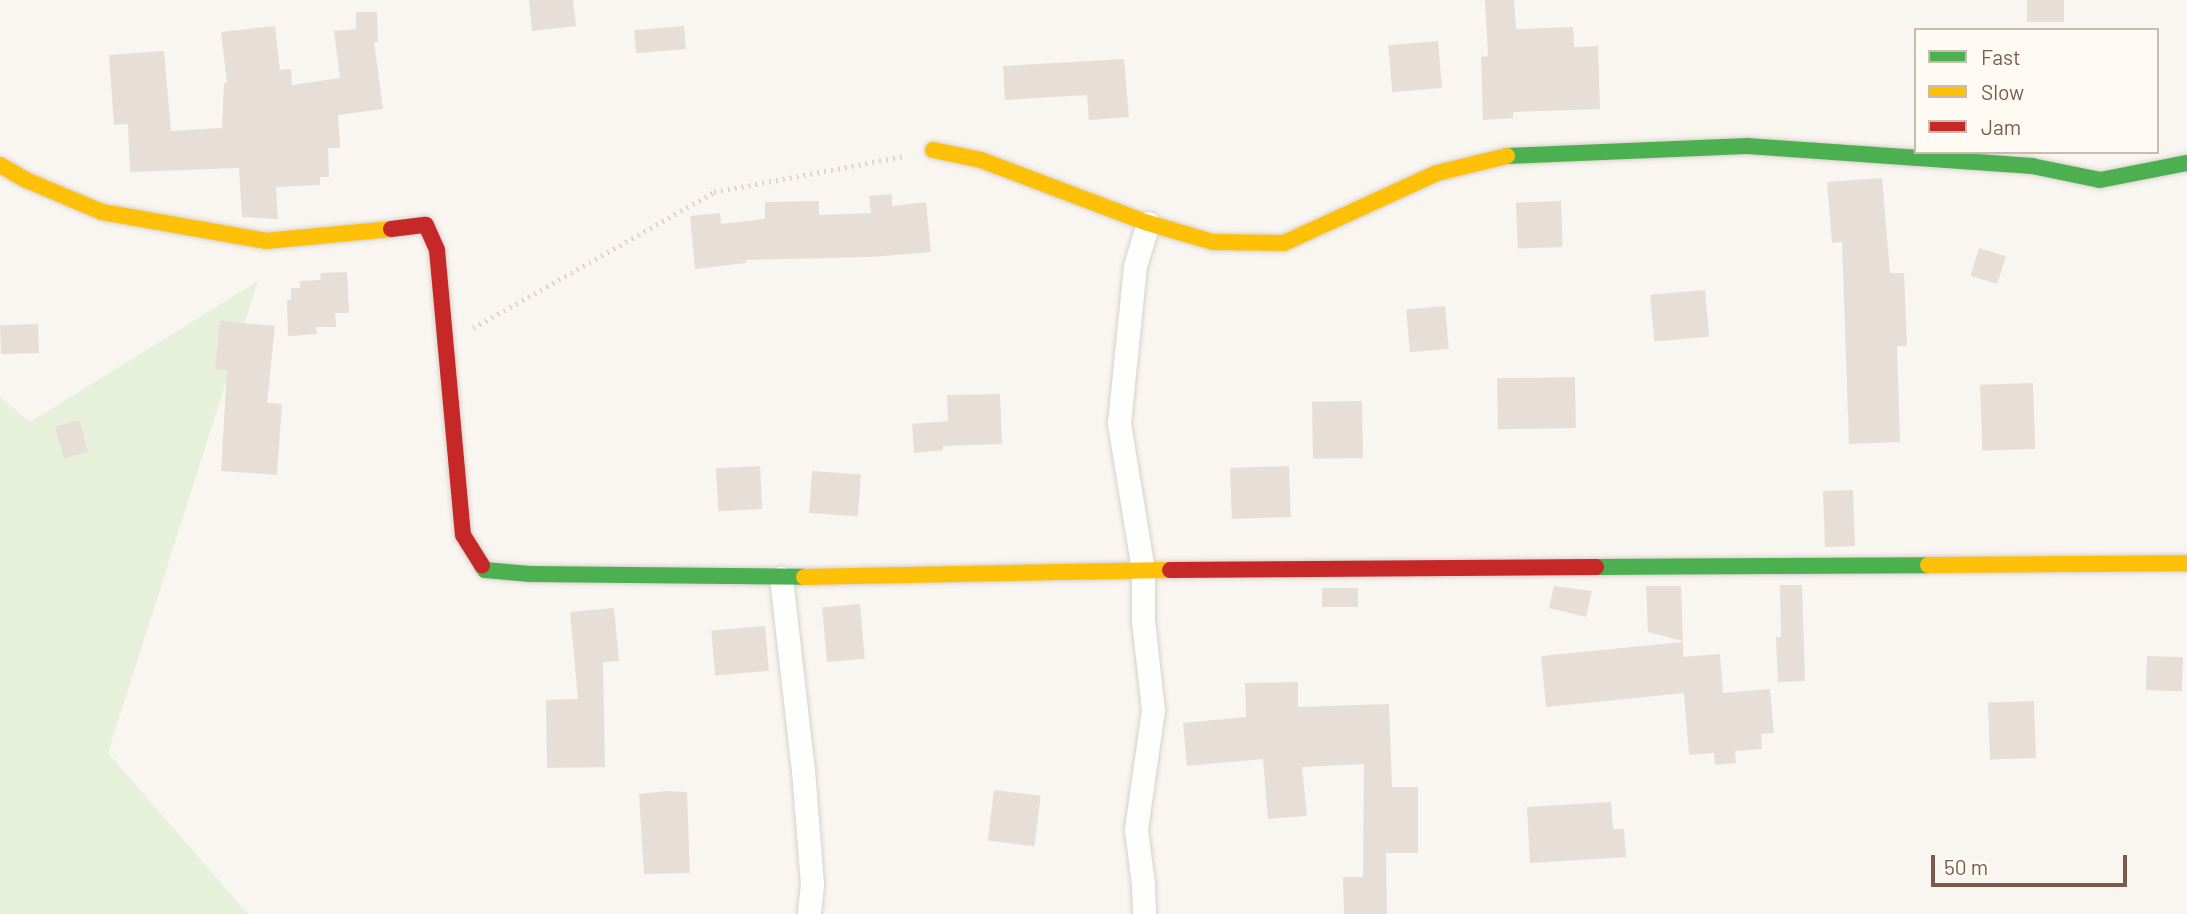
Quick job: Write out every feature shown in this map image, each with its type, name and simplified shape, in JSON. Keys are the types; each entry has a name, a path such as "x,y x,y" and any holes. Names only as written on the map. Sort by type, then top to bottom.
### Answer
{"street":[{"path":"933,150 981,160 1148,223 1213,242 1284,243 1437,173 1499,156 1747,146 2032,166 2100,180 2187,163"},
{"path":"0,165 26,180 102,212 266,241 426,225 437,250 463,534 485,570 530,574 781,578 1143,570 2187,563"},
{"path":"1144,914 1136,829 1153,710 1143,621 1143,570 1119,424 1135,266 1148,223"},
{"path":"781,578 803,769 812,884 809,914"}],"path":[{"path":"447,343 714,192 933,150"}],"green space":[{"path":"258,281 108,753 248,914 0,914 0,397 30,422"}],"building":[{"path":"529,0 573,0 576,26 532,31"},
{"path":"1485,0 1514,0 1516,29 1573,27 1574,47 1598,46 1600,109 1513,112 1513,118 1483,120 1481,57 1488,56"},
{"path":"2027,0 2064,0 2064,22 2027,22"},
{"path":"356,12 377,12 378,42 374,42 383,109 338,115 340,148 328,148 329,177 320,177 320,185 276,187 278,219 242,217 239,168 130,172 128,124 114,125 109,55 164,51 171,131 222,128 224,83 227,83 221,32 275,26 280,70 291,69 292,85 340,78 334,31 356,29"},
{"path":"684,26 686,49 636,53 634,30"},
{"path":"1438,41 1442,88 1392,92 1388,45"},
{"path":"1124,59 1129,117 1089,120 1087,95 1005,100 1003,66"},
{"path":"1882,178 1890,273 1904,273 1907,346 1897,346 1900,442 1849,444 1842,242 1832,243 1827,182"},
{"path":"892,194 892,206 926,202 931,252 871,257 746,260 746,263 695,269 690,216 720,213 721,224 765,219 765,202 819,201 819,215 871,213 869,196"},
{"path":"1561,201 1563,247 1518,249 1516,203"},
{"path":"1979,248 2006,256 1997,284 1971,276"},
{"path":"347,272 349,313 335,313 336,327 316,327 317,334 288,336 287,300 291,300 291,288 300,288 300,281 321,280 320,273"},
{"path":"1705,290 1709,337 1654,342 1650,295"},
{"path":"1445,306 1449,349 1410,352 1406,309"},
{"path":"220,321 275,326 267,403 282,404 277,475 221,471 227,370 215,369"},
{"path":"38,324 39,353 1,354 0,325"},
{"path":"1575,377 1576,428 1498,429 1497,378"},
{"path":"2033,383 2035,449 1982,451 1980,385"},
{"path":"1000,394 1002,444 943,446 943,450 914,453 912,424 948,421 947,395"},
{"path":"1362,401 1363,458 1313,459 1312,402"},
{"path":"79,420 88,452 64,459 55,427"},
{"path":"760,466 762,509 718,511 716,468"},
{"path":"1289,466 1291,517 1232,519 1230,468"},
{"path":"812,471 861,474 858,516 809,513"},
{"path":"1853,490 1855,546 1825,547 1823,491"},
{"path":"1780,585 1802,585 1805,681 1778,682 1776,637 1781,637"},
{"path":"1554,586 1592,591 1586,617 1549,608"},
{"path":"1646,586 1681,586 1683,641 1648,632"},
{"path":"1322,588 1358,588 1358,607 1322,607"},
{"path":"860,604 865,659 827,662 822,607"},
{"path":"614,608 619,661 603,662 605,767 547,768 546,700 578,699 570,612"},
{"path":"765,626 769,671 715,676 711,631"},
{"path":"1683,642 1683,657 1720,654 1723,693 1770,689 1774,733 1761,734 1762,749 1735,751 1736,763 1715,765 1714,753 1689,755 1684,693 1546,707 1541,656"},
{"path":"2147,656 2183,657 2182,691 2146,690"},
{"path":"1298,682 1298,707 1389,704 1392,787 1418,787 1418,853 1386,853 1387,914 1344,914 1343,877 1363,877 1364,764 1302,767 1307,816 1268,819 1263,759 1187,766 1183,723 1246,717 1245,683"},
{"path":"2034,701 2036,758 1990,760 1988,703"},
{"path":"994,790 1041,796 1034,846 988,841"},
{"path":"687,792 690,873 644,874 639,794"},
{"path":"1611,802 1613,829 1624,829 1626,857 1530,863 1527,807"}],"traffic: fast":[{"path":"1507,156 1747,146 2032,166 2100,180 2187,163"},
{"path":"1596,567 1928,565"},
{"path":"482,566 485,570 530,574 804,577"}],"traffic: slow":[{"path":"933,150 981,160 1148,223 1213,242 1284,243 1437,173 1507,156"},
{"path":"0,165 26,180 102,212 266,241 391,229"},
{"path":"1928,565 2187,563"},
{"path":"804,577 1170,570"}],"traffic: jam":[{"path":"391,229 426,225 437,250 463,535 482,566"},
{"path":"1170,570 1596,567"}]}
